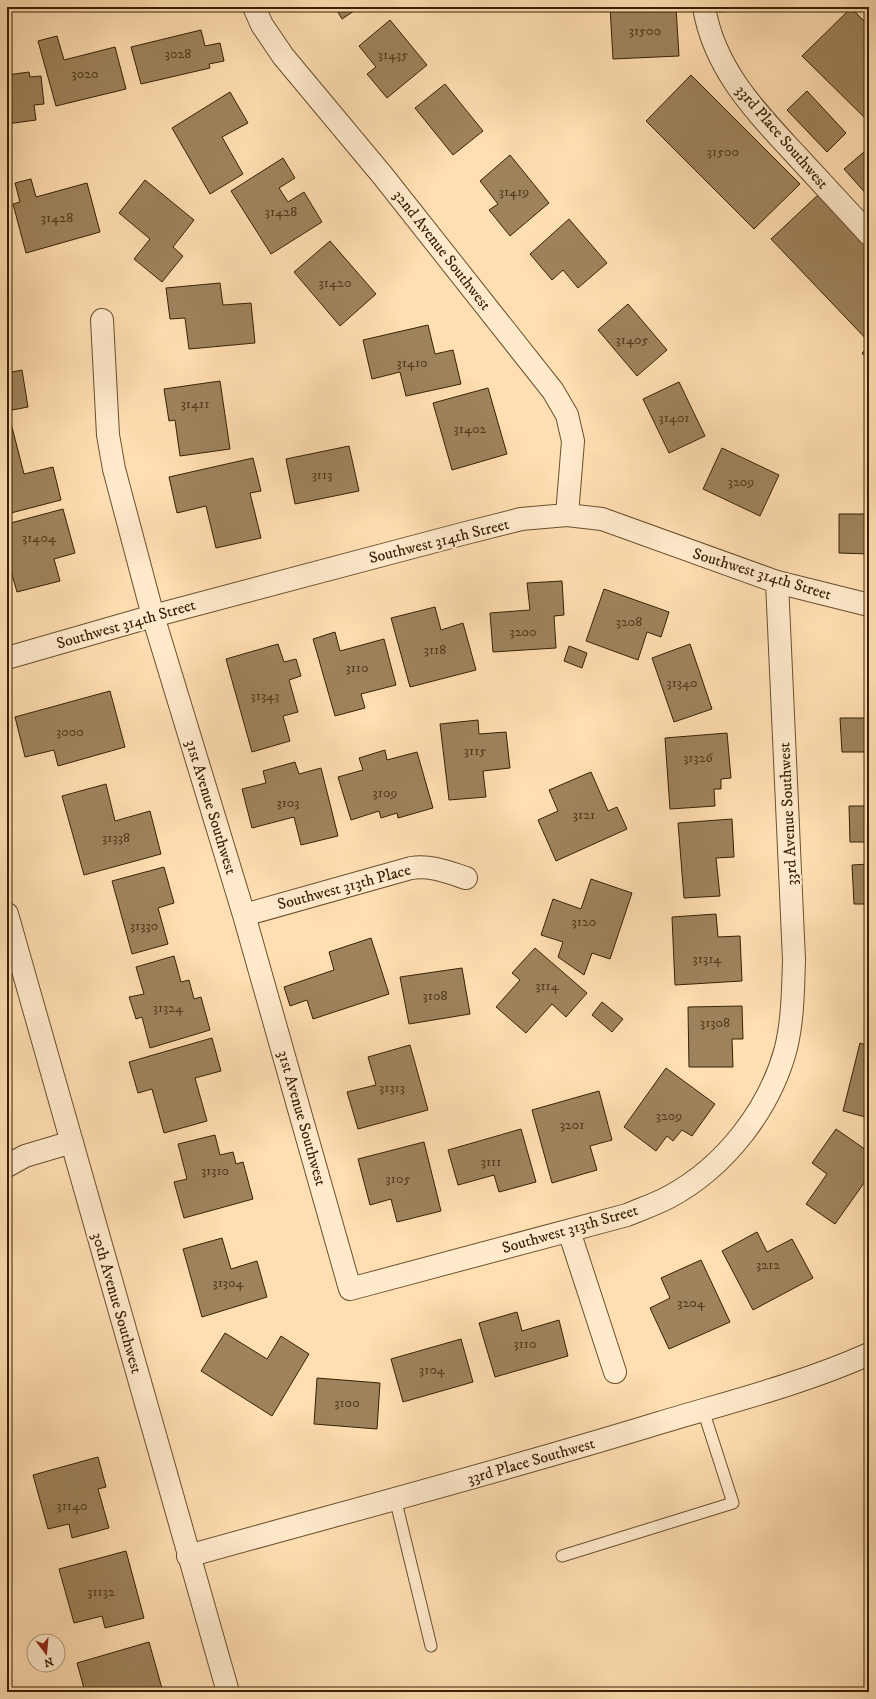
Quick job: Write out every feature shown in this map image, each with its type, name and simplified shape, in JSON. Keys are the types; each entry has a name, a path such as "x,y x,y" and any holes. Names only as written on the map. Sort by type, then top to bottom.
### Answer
{"street":[{"name":"32nd Avenue Southwest","path":"254,7 262,25 283,56 388,182 556,397 567,415 573,441 567,515"},
{"name":"33rd Place Southwest","path":"704,7 717,51 737,87 760,116 869,234"},
{"name":"31st Avenue Southwest","path":"102,320 108,435 114,469 153,616 244,915 350,1289"},
{"name":"Southwest 314th Street","path":"7,658 153,616 521,519 567,515 602,519 777,582 869,605"},
{"name":"33rd Avenue Southwest","path":"777,582 794,960 792,1003 786,1046"},
{"name":"Southwest 313th Place","path":"244,915 411,868 428,867 447,871 466,878"},
{"name":"30th Avenue Southwest","path":"7,914 188,1556 228,1692"},
{"name":"Southwest 313th Street","path":"350,1289 627,1215 669,1197 702,1176 732,1146 759,1110 775,1082 786,1046"},
{"path":"7,1166 25,1156 72,1142"},
{"path":"569,1231 615,1372"},
{"name":"33rd Place Southwest","path":"188,1556 562,1453 805,1378 869,1354"}],"lane":[{"path":"562,1556 733,1503 703,1410"},
{"path":"395,1498 430,1646"}],"building":[{"path":"335,7 360,7 342,19"},
{"path":"610,7 676,7 679,56 613,59"},
{"path":"719,7 748,7 748,9 719,12"},
{"path":"851,8 869,26 869,122 802,56"},
{"path":"390,20 427,65 387,98 367,74 376,67 359,46"},
{"path":"201,30 205,46 220,43 224,61 209,64 210,68 141,84 131,47"},
{"path":"57,36 64,60 115,47 126,89 56,106 38,41"},
{"path":"29,72 30,77 41,76 44,104 34,105 36,120 7,124 7,75"},
{"path":"691,75 800,184 754,229 646,121"},
{"path":"445,84 483,131 453,155 415,108"},
{"path":"807,91 846,133 827,152 787,110"},
{"path":"230,92 248,123 222,137 243,174 210,194 172,128"},
{"path":"865,151 869,155 869,197 844,169"},
{"path":"510,155 549,203 510,236 489,210 498,204 480,181"},
{"path":"283,158 295,178 279,188 288,202 304,192 322,222 271,254 231,191"},
{"path":"31,179 36,197 87,183 100,232 26,253 13,204 20,202 15,183"},
{"path":"145,180 194,220 173,247 183,256 162,282 134,259 150,239 119,213"},
{"path":"818,195 869,250 869,342 771,239"},
{"path":"569,219 607,263 578,288 563,270 552,280 530,254"},
{"path":"330,241 376,294 340,326 294,272"},
{"path":"220,283 223,305 251,303 255,343 189,349 185,318 170,319 166,288"},
{"path":"628,304 667,350 637,376 598,330"},
{"path":"428,325 435,354 453,350 461,384 406,396 400,372 372,379 363,340"},
{"path":"869,347 869,361 862,353"},
{"path":"22,370 28,407 7,411 7,373"},
{"path":"220,381 230,449 180,456 175,420 169,421 164,389"},
{"path":"679,382 705,436 669,453 643,399"},
{"path":"488,388 507,454 452,470 433,403"},
{"path":"12,427 24,474 53,467 61,500 7,514 7,429"},
{"path":"349,446 359,491 295,504 286,459"},
{"path":"722,448 779,475 760,516 703,489"},
{"path":"253,458 261,491 250,493 261,538 216,548 206,506 177,513 169,477"},
{"path":"63,509 75,553 54,559 60,581 17,592 7,557 7,524"},
{"path":"839,514 869,514 869,554 839,553"},
{"path":"562,581 564,615 554,616 556,648 493,652 490,613 530,610 527,583"},
{"path":"604,589 669,612 661,637 647,632 638,660 586,641"},
{"path":"435,607 441,630 463,623 476,670 410,687 391,618"},
{"path":"335,632 340,651 384,639 396,685 361,694 365,708 335,716 313,639"},
{"path":"278,644 284,662 296,659 301,676 289,680 298,712 283,716 290,741 252,752 226,659"},
{"path":"690,644 712,709 674,722 652,658"},
{"path":"569,646 587,653 582,668 564,661"},
{"path":"110,691 125,747 58,766 54,750 25,757 15,717"},
{"path":"840,718 869,718 869,752 842,752"},
{"path":"478,720 479,734 506,732 510,768 483,771 486,797 449,800 440,724"},
{"path":"727,733 731,778 721,779 721,789 714,789 715,806 670,809 665,738"},
{"path":"385,750 387,760 417,752 433,808 398,818 397,813 381,818 379,811 351,820 338,777 363,770 359,758"},
{"path":"295,762 299,774 321,768 338,836 301,845 294,817 252,828 242,789 266,783 263,771"},
{"path":"866,768 869,768 869,842 850,842 849,806 867,806"},
{"path":"591,772 608,811 617,807 627,829 556,861 538,820 558,811 549,790"},
{"path":"106,784 115,821 150,811 161,854 84,875 62,796"},
{"path":"732,819 734,857 716,858 720,896 684,898 678,823"},
{"path":"869,864 869,904 854,904 852,865"},
{"path":"164,867 174,903 158,908 168,944 132,954 112,881"},
{"path":"591,879 632,893 610,959 592,953 584,975 558,957 563,942 541,935 553,899 581,909"},
{"path":"716,914 718,937 740,936 742,981 675,985 672,917"},
{"path":"371,938 389,994 313,1019 307,1000 290,1006 284,987 334,970 329,952"},
{"path":"535,948 587,993 566,1017 552,1004 526,1033 496,1007 520,980 512,973"},
{"path":"174,956 181,982 189,980 194,999 201,997 210,1030 150,1048 142,1017 136,1019 129,997 144,994 136,967"},
{"path":"462,968 470,1014 409,1024 400,977"},
{"path":"602,1002 623,1019 612,1032 592,1015"},
{"path":"742,1006 743,1039 732,1039 733,1067 689,1067 688,1007"},
{"path":"212,1038 221,1071 195,1078 207,1121 164,1133 152,1089 138,1093 129,1062"},
{"path":"860,1043 869,1046 869,1118 843,1111"},
{"path":"410,1045 428,1110 358,1129 347,1092 376,1085 368,1057"},
{"path":"666,1068 715,1104 692,1136 682,1130 673,1141 667,1136 656,1151 624,1127"},
{"path":"599,1091 612,1140 590,1146 597,1170 552,1183 532,1110"},
{"path":"521,1129 536,1182 499,1192 494,1175 458,1185 448,1150"},
{"path":"836,1129 869,1152 869,1176 835,1224 806,1204 827,1174 812,1163"},
{"path":"215,1135 220,1155 233,1152 236,1164 243,1162 253,1199 184,1218 174,1182 187,1179 178,1144"},
{"path":"424,1142 441,1211 397,1222 391,1199 370,1205 358,1159"},
{"path":"757,1232 767,1252 792,1239 813,1278 753,1310 722,1251"},
{"path":"222,1238 231,1269 257,1261 267,1297 202,1317 183,1249"},
{"path":"701,1260 730,1322 669,1349 650,1308 670,1298 661,1278"},
{"path":"517,1312 522,1331 559,1320 568,1356 495,1377 479,1323"},
{"path":"225,1333 267,1359 281,1336 309,1354 272,1416 201,1371"},
{"path":"461,1339 473,1382 403,1402 391,1359"},
{"path":"317,1378 380,1383 377,1429 314,1424"},
{"path":"98,1457 106,1487 98,1489 109,1528 72,1538 69,1524 48,1529 33,1475"},
{"path":"126,1551 144,1618 105,1628 102,1616 74,1623 59,1569"},
{"path":"149,1642 163,1692 85,1692 77,1663"}]}
